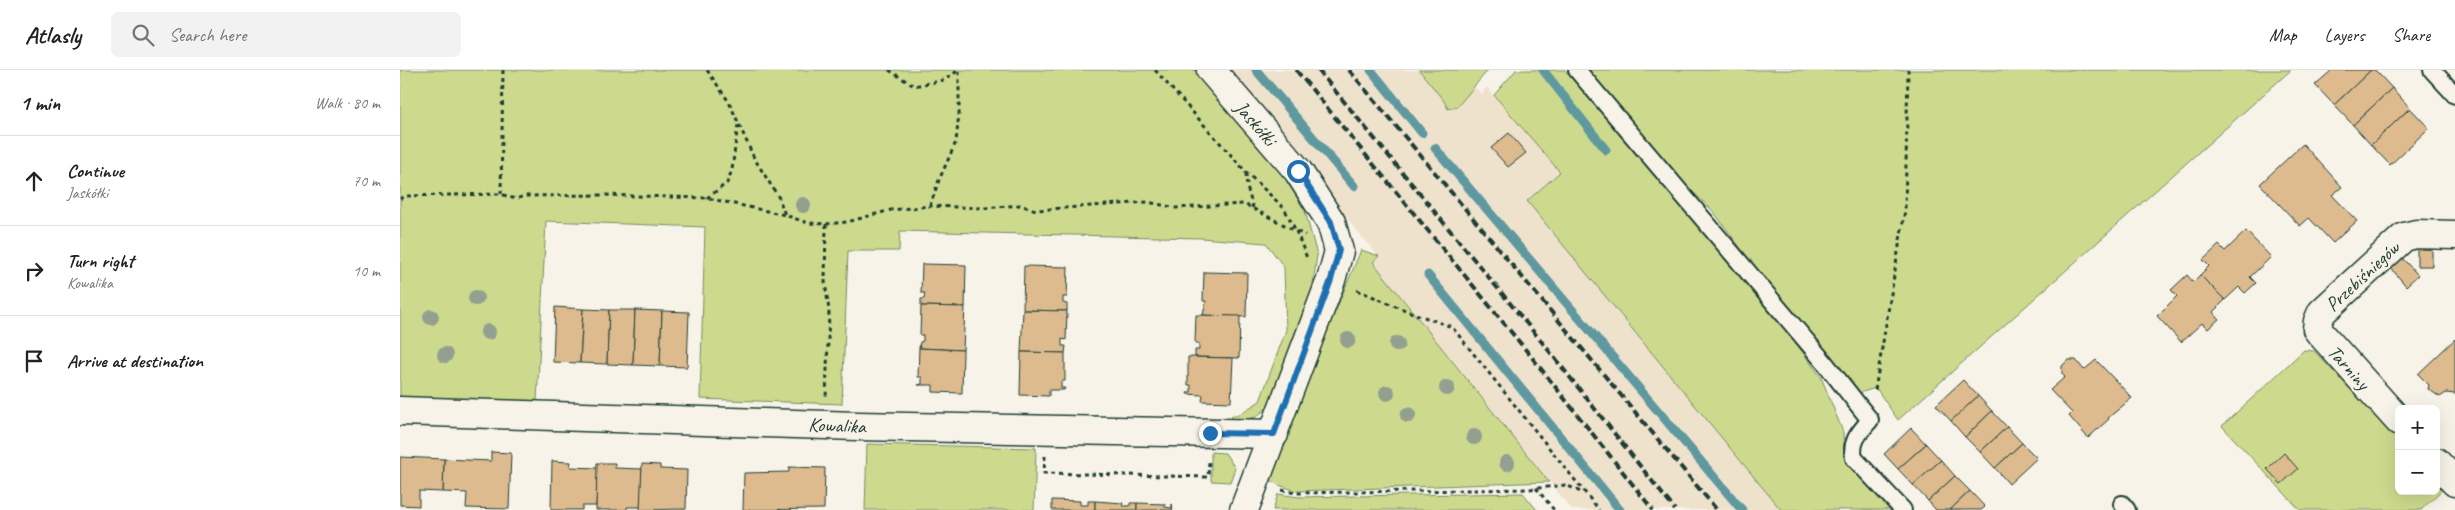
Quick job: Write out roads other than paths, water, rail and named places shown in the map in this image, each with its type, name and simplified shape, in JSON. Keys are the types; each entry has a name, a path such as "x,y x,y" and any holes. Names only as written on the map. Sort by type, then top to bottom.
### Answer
{"street":[{"name":"Jaskółki","path":"1211,70 1298,171 1331,222 1339,250 1331,280 1244,510"},
{"name":"Przebiśniegów","path":"2320,334 2317,329 2322,312 2404,237 2416,234 2455,235"},
{"name":"Tarniny","path":"2320,334 2395,417"},
{"name":"Kowalika","path":"400,411 824,425 1274,434"},
{"path":"2440,466 2455,482"}],"lane":[{"path":"1577,70 1826,363 1870,420 1855,438 1852,449 1854,458 1903,510"},
{"path":"2432,70 2455,95"}],"waterway":[{"path":"1256,70 1354,186"},
{"path":"1371,70 1422,133"},
{"path":"1543,70 1606,150"},
{"path":"1435,148 1742,510"},
{"path":"1428,275 1620,510"}],"railway":[{"path":"1296,70 1530,355 1653,510"},
{"path":"1318,70 1546,347 1675,510"},
{"path":"1349,70 1717,510"}]}
